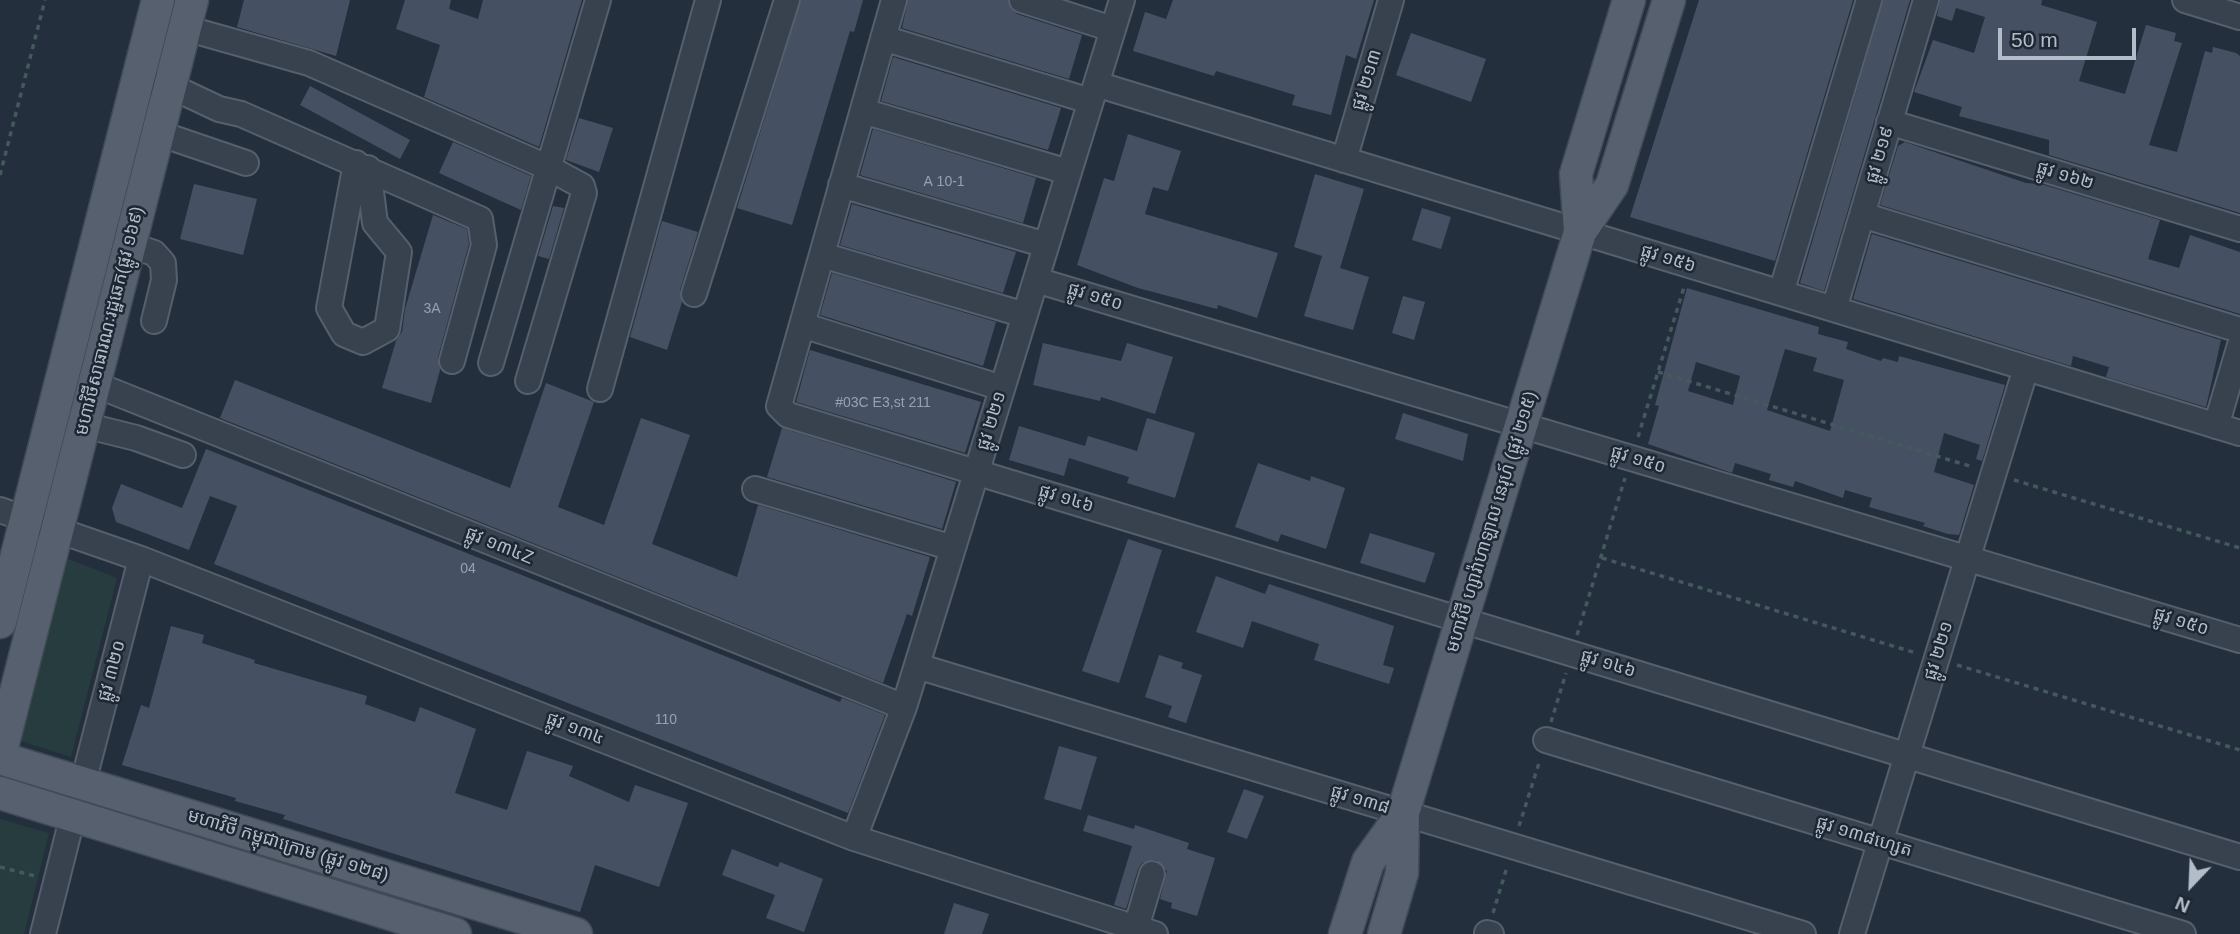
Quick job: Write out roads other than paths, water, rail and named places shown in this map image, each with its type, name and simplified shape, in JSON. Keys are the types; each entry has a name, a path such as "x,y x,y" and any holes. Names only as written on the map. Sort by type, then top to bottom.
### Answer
{"main road":[{"name":"មហាវិថីសាធារណៈរដ្ឋឆេក(ផ្លូវ ១៦៩)","path":"0,622 13,514 158,0"},
{"name":"មហាវិថី ហ្សាវ៉ាហាឡាល នេរុហ៍ (ផ្លូវ ២១៥)","path":"1580,232 1576,174 1629,0"},
{"name":"មហាវិថី ហ្សាវ៉ាហាឡាល នេរុហ៍ (ផ្លូវ ២១៥)","path":"1384,934 1402,873 1403,813 1521,424 1580,232 1612,185 1669,0"},
{"name":"មហាវិថីសាធារណៈរដ្ឋឆេក(ផ្លូវ ១៦៩)","path":"0,756 188,14"},
{"name":"មហាវិថី កម្ពុជាក្រោម (ផ្លូវ ១២៨)","path":"0,756 576,934"},
{"name":"មហាវិថី កម្ពុជាក្រោម (ផ្លូវ ១២៨)","path":"0,793 455,934"},
{"name":"មហាវិថី ហ្សាវ៉ាហាឡាល នេរុហ៍ (ផ្លូវ ២១៥)","path":"1345,934 1368,862 1403,813"}],"street":[{"path":"491,363 598,0"},
{"path":"600,389 708,0"},
{"path":"694,294 788,0"},
{"path":"894,0 802,325 1002,388"},
{"path":"1022,0 1112,29"},
{"name":"ផ្លូវ ២២១","path":"854,838 905,707 1122,0"},
{"name":"ផ្លូវ ២១៣","path":"1344,160 1391,0"},
{"path":"1781,293 1869,0"},
{"name":"ផ្លូវ ២១៩","path":"1834,309 1926,0"},
{"path":"2185,0 2240,17"},
{"path":"188,14 310,63 577,181 584,193 528,381"},
{"name":"ផ្លូវ ១៥៦","path":"883,38 1344,160 2240,433"},
{"path":"139,72 172,81 219,109 241,114 480,219 484,228 484,245 452,361"},
{"path":"863,111 1069,172"},
{"name":"ផ្លូវ ១៦២","path":"1889,122 2240,229"},
{"path":"158,133 246,163"},
{"path":"362,166 375,223 399,252 387,329 363,342 344,334 329,308 362,166"},
{"path":"841,185 1046,245"},
{"path":"1862,215 2240,330"},
{"path":"130,245 154,253 163,263 164,280 154,321"},
{"path":"822,255 1025,315"},
{"name":"ផ្លូវ ១៥០","path":"1035,280 2240,640"},
{"name":"ផ្លូវ ១៤៦","path":"802,325 779,406 788,415 2240,857"},
{"path":"2216,426 2240,345"},
{"name":"ផ្លូវ ២២១","path":"1852,934 2026,368"},
{"name":"ផ្លូវ ១៣៤Z","path":"94,384 905,707"},
{"path":"84,425 136,438 184,456"},
{"path":"755,489 953,548"},
{"name":"ផ្លូវ ១៣៤","path":"13,514 141,559 854,838 1145,931"},
{"name":"ផ្លូវ ៣២០","path":"83,783 141,559"},
{"name":"ផ្លូវ ១៣៨","path":"917,666 1803,934"},
{"name":"ផ្លូវ ១៣៨ហ្សេត","path":"1546,740 2183,934"},
{"path":"43,934 73,815"},
{"path":"1145,931 1152,874"}]}
